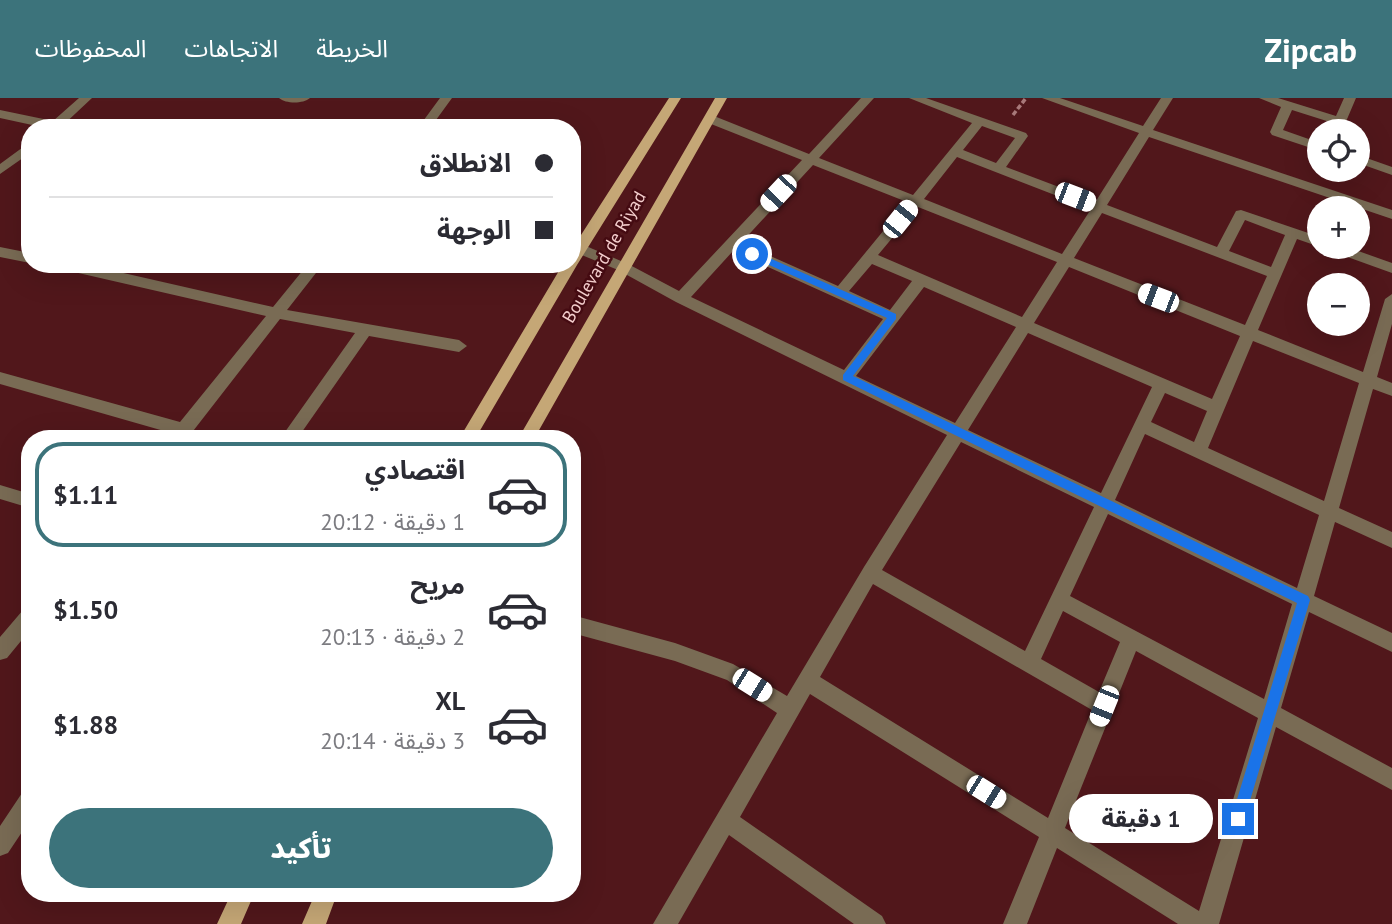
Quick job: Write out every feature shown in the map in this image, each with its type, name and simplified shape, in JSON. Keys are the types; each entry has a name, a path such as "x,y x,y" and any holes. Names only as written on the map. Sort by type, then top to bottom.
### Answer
{"main road":[{"name":"Boulevard de Riyad","path":"581,244 676,98"},
{"name":"Boulevard de Riyad","path":"531,430 721,98"},
{"name":"Boulevard de Riyad","path":"472,430 564,273"},
{"path":"229,924 239,902"},
{"path":"314,924 323,902"}],"street":[{"path":"62,119 86,98"},
{"path":"285,98 303,98"},
{"path":"430,119 446,98"},
{"path":"681,298 868,98"},
{"path":"915,98 1022,136 999,168"},
{"path":"1048,98 1392,215"},
{"path":"664,924 870,573 1027,326 1167,98"},
{"path":"1265,98 1321,119"},
{"path":"1341,119 1350,98"},
{"path":"1288,105 1276,132 1307,143"},
{"path":"0,114 22,119"},
{"path":"710,119 1392,390"},
{"path":"839,293 980,121"},
{"path":"955,152 1275,274"},
{"path":"0,170 21,153"},
{"path":"1370,163 1392,171"},
{"path":"1222,253 1241,214 1307,238"},
{"path":"1198,451 1293,233"},
{"path":"731,244 893,317"},
{"path":"0,252 21,256"},
{"path":"581,257 624,267 681,298 1392,643"},
{"path":"869,257 1216,408"},
{"path":"1367,259 1392,268"},
{"path":"100,273 274,313 459,346"},
{"path":"184,430 308,273"},
{"path":"847,377 921,280"},
{"path":"1207,924 1392,299"},
{"path":"294,430 365,330"},
{"path":"0,379 164,430"},
{"path":"1029,663 1161,384"},
{"path":"1141,425 1392,540"},
{"path":"0,492 21,498"},
{"path":"870,573 1104,706"},
{"path":"1060,600 1392,779"},
{"path":"581,626 675,652 733,673 790,709"},
{"path":"0,652 21,627"},
{"path":"1015,924 1131,639"},
{"path":"806,680 1199,924"},
{"path":"0,845 21,814"},
{"path":"726,820 874,924"}],"route":[{"path":"752,254 893,317 847,377 1304,600 1238,819"}]}
